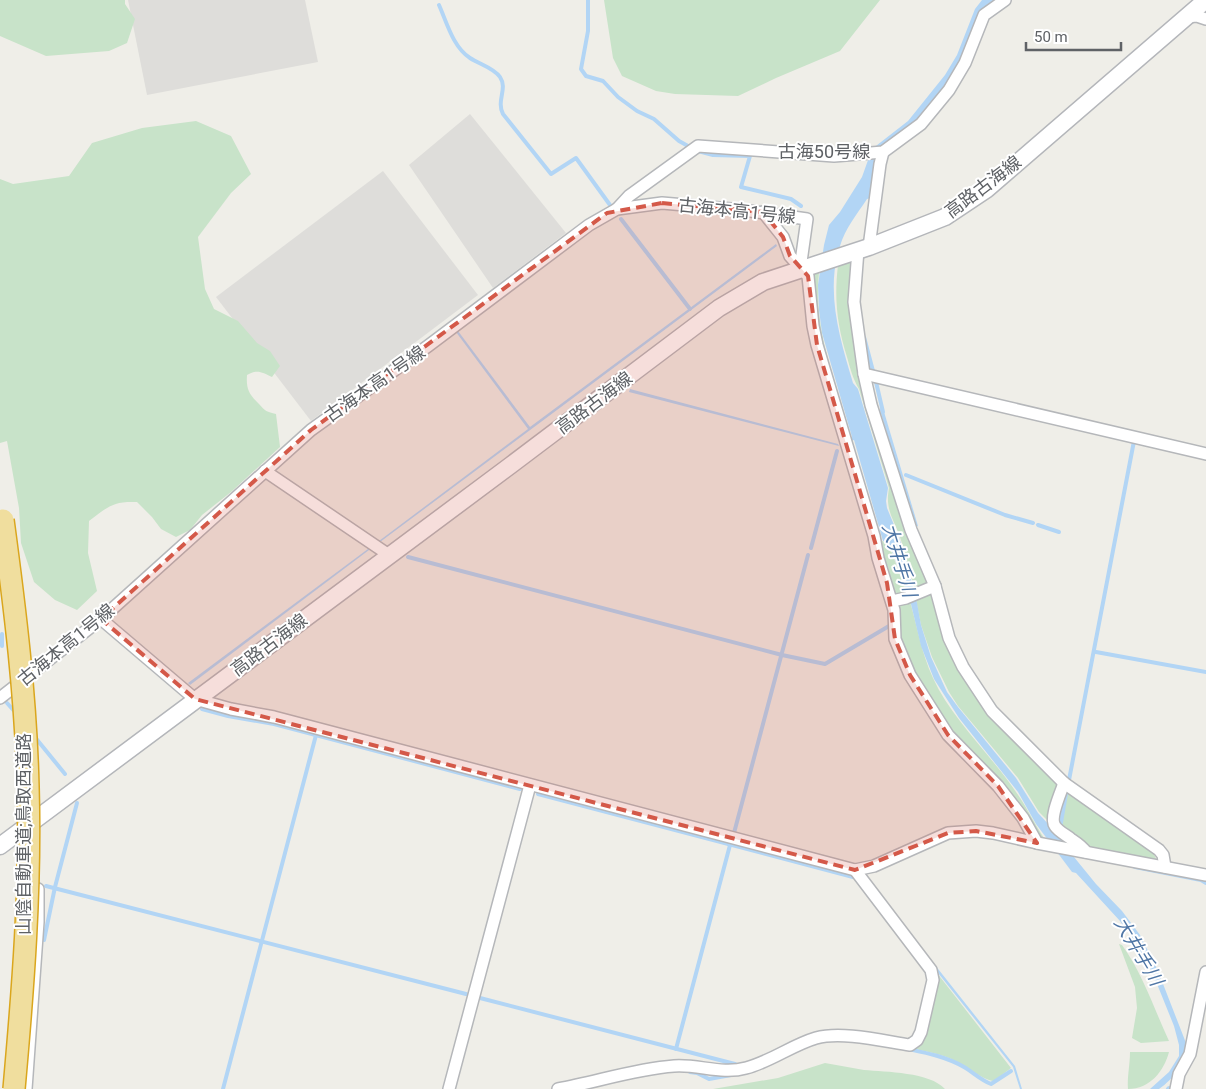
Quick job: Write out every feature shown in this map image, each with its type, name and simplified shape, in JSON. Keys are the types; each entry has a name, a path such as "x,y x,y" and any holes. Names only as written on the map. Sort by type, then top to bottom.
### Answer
{"highway":[{"name":"山陰自動車道;鳥取西道路","path":"3,520 15,606 28,787 27,909 14,1089"},
{"name":"山陰自動車道;鳥取西道路","path":"0,563 6,607 18,788 17,909 5,1089"}],"main road":[{"name":"高路古海線","path":"0,846 195,699 519,460 719,308 763,282 859,250 945,217 986,189 1206,0"}],"street":[{"name":"古海50号線","path":"617,209 629,196 698,146 834,156 883,152 921,124 949,90 965,63 984,15 1005,0"},
{"path":"1186,17 1197,16 1206,19"},
{"path":"883,152 859,250 854,302 864,374 872,405 911,530 935,586 949,638 963,667 992,711 1064,783 1159,850 1163,855 1165,867"},
{"name":"古海本高1号線","path":"0,698 101,619 311,430 428,346 589,224 617,209 662,203 763,212 807,219 808,267"},
{"path":"763,212 783,237 790,256 808,267 814,326 818,345 892,601 895,639 910,675 948,735 998,786 1040,844"},
{"path":"864,374 1206,454"},
{"path":"265,471 389,555"},
{"path":"892,601 906,598 935,586"},
{"path":"101,619 195,699 231,709 274,717 855,870 874,866 948,834 976,831 1206,875"},
{"path":"1064,783 1055,807 1053,822 1060,831 1083,847 1086,852"},
{"path":"449,1089 530,785"},
{"path":"26,1089 38,922 39,816"},
{"path":"558,1089 657,1068 693,1065 710,1070 746,1068 815,1038 828,1036 840,1035 910,1045 917,1040 921,1032 933,980 931,970 855,870"},
{"path":"1176,1089 1179,1074 1190,1054 1206,972"}],"highlighted area":[{"path":"662,203 763,212 783,237 790,256 808,276 817,345 887,583 895,639 910,675 948,735 998,786 1037,843 976,831 948,833 855,870 195,699 101,619 311,430 607,213"}],"shaded area":[{"path":"128,0 305,0 318,62 147,95"},
{"path":"470,114 566,233 493,288 409,165"},
{"path":"383,171 478,295 311,421 216,297"}],"green space":[{"path":"0,0 125,0 125,4 135,19 127,43 109,51 46,56 0,36"},
{"path":"604,0 880,0 840,51 738,96 675,94 656,91 622,76 613,58"},
{"path":"196,121 231,136 251,174 231,193 198,237 205,289 214,309 238,321 257,343 270,351 280,366 272,377 257,372 247,375 247,380 249,391 253,397 265,410 276,414 280,447 231,492 202,515 190,530 176,537 161,529 137,502 116,504 89,521 88,553 97,591 77,610 55,600 34,582 21,543 19,508 7,441 0,443 0,179 13,184 69,176 92,143 142,128"},
{"path":"849,261 853,265 858,357 862,390 905,527 930,584 915,591 902,544 890,513 888,502 889,488 841,334 836,301 838,265"},
{"path":"819,272 819,316 828,359 882,541 888,543 908,595 895,597 888,567 879,546 821,349 811,274"},
{"path":"931,591 957,662 1059,785 1048,821 1039,812 1018,778 958,706 949,692 932,657 921,625 915,595"},
{"path":"909,598 925,658 941,693 961,722 1016,792 1046,841 1041,840 950,733 914,675 899,639 896,603"},
{"path":"1064,792 1067,792 1147,847 1154,854 1157,861 1094,849 1069,832 1059,829 1056,819"},
{"path":"1119,944 1122,945 1136,968 1169,1041 1141,1043 1132,1038 1137,1008 1135,987"},
{"path":"937,973 1011,1068 994,1081 984,1078 949,1058 911,1048"},
{"path":"1130,1052 1169,1052 1164,1066 1155,1078 1143,1086 1128,1089"},
{"path":"825,1063 864,1070 919,1076 938,1083 945,1089 713,1089 778,1078"}],"water":[{"name":"大井手川","path":"982,0 996,0 961,66 924,117 881,149 871,198 867,199 852,222 840,246 834,280 836,315 853,383 858,389 888,488 887,508 906,560 921,625 931,657 947,692 1016,778 1038,813 1064,841 1065,846 1096,884 1122,911 1140,935 1158,971 1186,1043 1184,1056 1178,1069 1170,1080 1159,1089 1150,1089 1169,1072 1179,1056 1179,1045 1174,1026 1153,974 1135,942 1120,921 1076,873 1072,872 1036,824 1018,792 959,718 934,679 921,646 910,600 889,543 883,541 854,440 851,441 852,437 822,333 818,285 829,225 840,212 862,177 872,149 908,121 945,75 957,55 975,9"},
{"path":"776,244 777,246 375,544 528,429 456,332 458,331 530,427"},
{"path":"630,389 838,444 839,446 629,392"},
{"path":"882,405 918,526 915,527 880,410"},
{"path":"372,546 190,685 188,683"},
{"path":"889,907 1015,1066 1022,1089 1020,1089 1013,1067 887,909"}],"waterway":[{"path":"588,0 588,31 581,69 586,76 603,81 618,97 637,111 654,119 679,141 688,146"},
{"path":"439,5 459,48 470,58 500,77 503,86 501,104 503,114 551,174 576,158 610,205"},
{"path":"698,151 713,155 750,156 741,187 791,199 801,206"},
{"path":"621,219 690,309"},
{"path":"864,337 873,371"},
{"path":"876,382 883,412"},
{"path":"1069,780 1134,441"},
{"path":"811,548 837,451"},
{"path":"906,475 1005,515 1033,523"},
{"path":"1038,525 1059,532"},
{"path":"734,833 808,555"},
{"path":"408,557 782,655 825,664 889,626"},
{"path":"2,634 2,646"},
{"path":"1096,652 1206,672"},
{"path":"7,703 16,713"},
{"path":"202,709 228,716 274,724 520,789"},
{"path":"223,1089 316,735"},
{"path":"34,736 65,774"},
{"path":"538,794 853,877"},
{"path":"1060,828 1066,794"},
{"path":"44,940 55,887 77,803"},
{"path":"676,1049 730,845"},
{"path":"1135,867 1201,880 1206,883"},
{"path":"46,886 466,994"},
{"path":"480,998 735,1064"},
{"path":"908,1049 951,1061 991,1084 1011,1071"},
{"path":"690,1072 709,1079 731,1075"}]}
